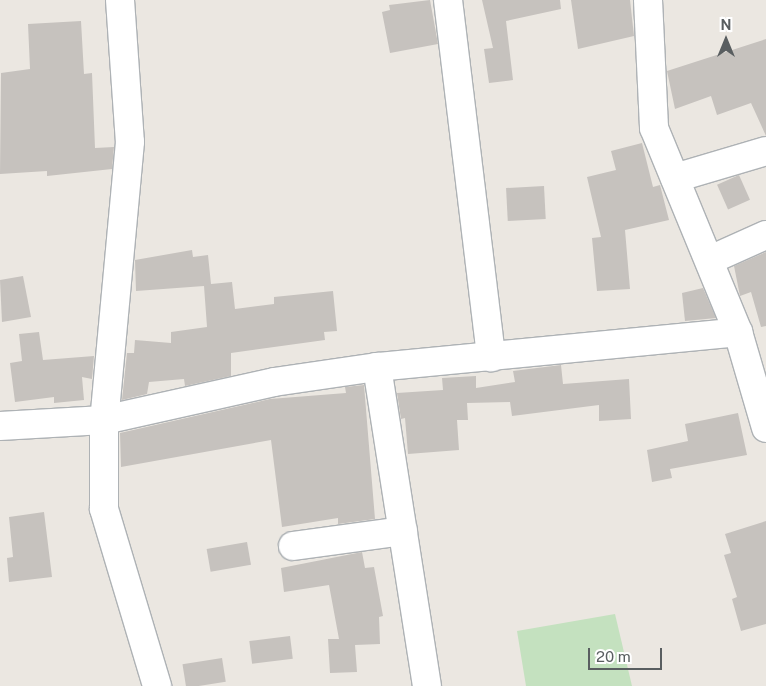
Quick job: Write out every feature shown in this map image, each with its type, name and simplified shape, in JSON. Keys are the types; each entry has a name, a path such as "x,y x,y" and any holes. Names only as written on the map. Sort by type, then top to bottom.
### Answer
{"street":[{"path":"120,0 130,142 104,420 104,509 157,686"},
{"path":"448,0 491,358"},
{"path":"648,0 654,128 710,260 738,332 766,428"},
{"path":"675,178 766,151"},
{"path":"710,260 766,235"},
{"path":"0,426 104,420 274,382 377,367 491,358 738,332"},
{"path":"377,367 427,686"},
{"path":"293,546 403,531"}],"green space":[{"path":"615,614 632,686 526,686 517,631"}],"building":[{"path":"430,0 438,44 390,53 382,12 390,10 389,5"},
{"path":"482,0 560,0 561,9 506,21 513,80 489,83 484,49 493,48"},
{"path":"571,0 630,0 634,36 578,49"},
{"path":"81,21 84,74 92,73 95,148 114,147 112,169 47,176 47,171 0,174 1,73 30,69 28,24"},
{"path":"766,39 766,136 751,103 717,115 711,96 675,109 667,71"},
{"path":"642,143 653,187 660,185 669,220 625,230 630,289 597,291 592,238 601,237 587,177 616,170 611,151"},
{"path":"739,175 750,200 728,209 717,185"},
{"path":"544,186 546,219 508,221 506,188"},
{"path":"192,250 193,257 208,255 211,284 232,282 235,309 274,304 274,297 333,291 337,331 324,332 325,340 231,353 231,376 185,386 184,379 149,382 147,394 122,400 127,353 134,353 135,340 171,343 171,332 207,327 204,286 136,291 135,260"},
{"path":"766,252 766,326 761,327 751,292 740,296 734,266"},
{"path":"23,276 31,317 2,322 0,280"},
{"path":"703,288 716,318 685,321 682,293"},
{"path":"39,332 43,360 94,356 92,379 82,377 84,400 54,403 54,397 15,402 10,363 22,361 19,334"},
{"path":"561,365 563,384 629,379 631,419 599,421 599,405 512,416 510,402 467,403 468,420 457,420 459,450 408,454 405,418 401,419 397,393 443,390 442,378 476,376 476,388 515,382 513,371"},
{"path":"364,385 375,519 338,524 338,518 282,527 271,440 121,467 120,433 270,399 346,393 345,387"},
{"path":"738,413 747,455 670,469 672,478 652,482 647,450 688,441 685,424"},
{"path":"44,512 52,577 9,582 7,558 13,557 9,517"},
{"path":"766,521 766,624 741,631 732,599 737,597 724,555 731,553 725,534"},
{"path":"247,542 251,565 211,572 207,549"},
{"path":"362,552 365,568 374,567 383,616 379,617 380,644 355,645 357,672 330,673 328,639 339,639 329,585 284,592 281,568"},
{"path":"290,636 293,659 252,664 249,641"},
{"path":"222,658 226,682 186,686 182,664"}]}
